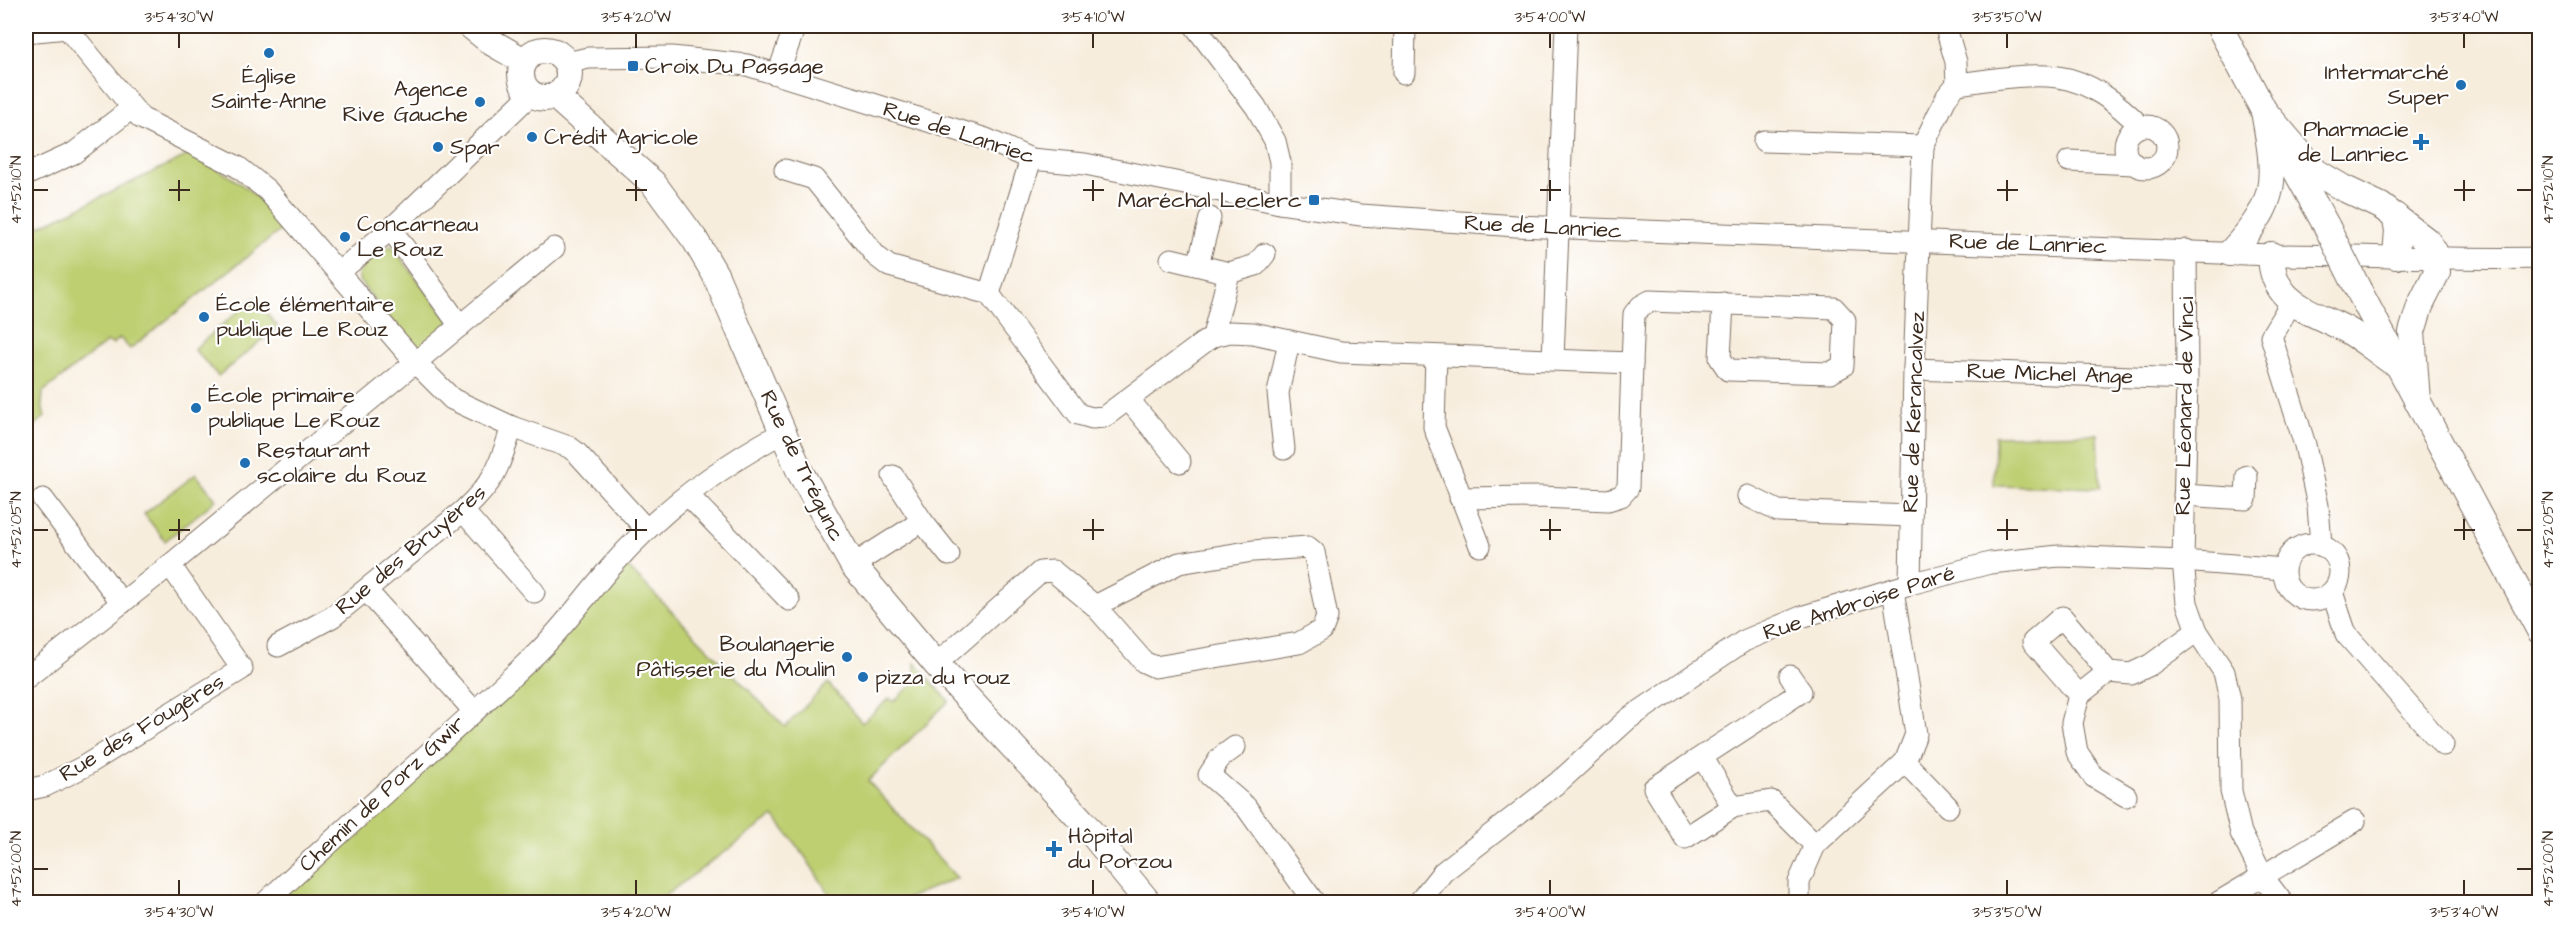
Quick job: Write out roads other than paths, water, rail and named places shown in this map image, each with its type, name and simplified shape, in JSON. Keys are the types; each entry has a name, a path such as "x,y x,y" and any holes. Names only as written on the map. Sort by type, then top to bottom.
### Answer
{"main road":[{"path":"471,26 491,42 524,61"},
{"path":"2219,26 2540,631"},
{"path":"550,50 563,57 567,63 569,78 567,86 543,95 526,89 521,75 524,61 535,51 550,50"},
{"name":"Rue de Trégunc","path":"543,95 653,183 690,232 715,274 782,433 824,518 853,565 936,664 1081,820 1148,903"},
{"path":"2264,111 2316,172 2381,206 2427,241 2436,258 2438,268 2434,282 2420,306 2412,332 2417,400"},
{"path":"2229,253 2262,214 2272,176 2273,163 2264,111"},
{"path":"2395,216 2398,230 2396,256"},
{"path":"2271,255 2271,268 2291,303 2353,334 2398,367"}],"street":[{"path":"778,74 795,26"},
{"path":"1195,26 1256,107 1275,141 1280,162 1280,204"},
{"path":"1404,74 1405,26"},
{"path":"1553,359 1566,26"},
{"path":"26,32 68,27 141,118 238,167 267,190 416,362 452,399 512,427 569,447 646,529"},
{"path":"1764,141 1923,146 1947,96 1957,84 1956,62 1946,28"},
{"name":"Rue de Lanriec","path":"567,63 597,57 672,57 747,65 986,139 1031,159 1085,164 1280,204 1370,216 1558,228 2271,255 2396,256 2474,260 2540,258"},
{"path":"1957,84 2009,78 2059,77 2090,88 2112,101 2140,126"},
{"path":"339,272 543,95"},
{"path":"26,175 74,153 132,108"},
{"path":"2149,125 2160,130 2167,140 2168,151 2162,162 2152,167 2141,168 2127,156 2125,146 2130,133 2140,126 2149,125"},
{"name":"Rue de Kerancalvez","path":"1905,762 1916,734 1901,587 1911,516 1923,146"},
{"path":"989,294 1031,159"},
{"path":"2069,161 2134,164"},
{"path":"785,170 814,178 876,256 889,266 989,294 1078,414 1092,418 1104,417 1213,336 1230,332 1253,333 1341,352 1632,363"},
{"path":"1198,265 1210,218"},
{"path":"391,229 460,326"},
{"path":"26,678 170,565 554,249"},
{"name":"Rue Léonard de Vinci","path":"2186,250 2187,379 2183,561 2187,603 2197,631 2224,672 2230,699 2230,791 2241,833 2263,877 2282,903"},
{"path":"1171,258 1229,273 1260,260"},
{"path":"1213,336 1229,273"},
{"path":"1460,498 1541,497 1608,500 1621,496 1628,488 1634,315 1641,306 1650,301 1723,303 1834,308 1845,320 1843,366 1830,373 1728,370 1720,358 1723,303"},
{"path":"2291,303 2271,336 2305,445 2318,506 2321,544"},
{"path":"1284,449 1278,393 1289,341"},
{"path":"1436,356 1434,427 1480,546"},
{"name":"Rue Michel Ange","path":"1914,369 2187,379"},
{"path":"1129,400 1180,462"},
{"name":"Rue des Bruyères","path":"278,646 332,617 463,511 490,484 500,465 512,427"},
{"name":"Chemin de Porz Gwir","path":"266,903 539,651 612,565 646,529 688,495 761,444 782,433"},
{"path":"893,476 922,521 949,555"},
{"path":"2184,495 2246,499 2247,476"},
{"path":"688,495 789,600"},
{"path":"1748,496 1778,511 1911,516"},
{"path":"43,499 122,603"},
{"path":"463,511 534,592"},
{"path":"853,565 922,521"},
{"path":"2312,543 2321,544 2334,553 2340,566 2340,580 2332,592 2321,599 2300,598 2288,586 2284,569 2288,556 2296,548 2312,543"},
{"path":"936,664 1040,572 1053,571 1095,606 1144,662 1155,667 1299,643 1322,630 1327,617 1314,552 1308,547 1253,551 1179,563 1095,606"},
{"name":"Rue Ambroise Paré","path":"1419,903 1443,872 1561,780 1628,719 1744,641 1801,617 1990,563 2059,556 2183,561 2284,569"},
{"name":"Rue des Fougères","path":"26,790 45,786 83,767 242,669 170,565"},
{"path":"366,590 473,710"},
{"path":"2332,592 2346,634 2443,745"},
{"path":"2079,695 2033,642 2062,617 2108,672"},
{"path":"2126,796 2094,777 2077,752 2072,723 2079,695 2108,672 2131,674 2150,665 2197,631"},
{"path":"1790,676 1801,692 1654,788 1685,838 1733,807 1771,801 1815,845"},
{"path":"1234,747 1220,758 1209,775 1246,807 1314,903"},
{"path":"1702,757 1733,807"},
{"path":"1799,903 1799,882 1815,845 1905,762 1948,807"},
{"path":"2219,903 2355,821"}],"place":[{"name":"Église Sainte-Anne","path":"269,53"},
{"name":"Croix Du Passage","path":"633,66"},
{"name":"Intermarché Super","path":"2461,85"},
{"name":"Agence Rive Gauche","path":"480,102"},
{"name":"Crédit Agricole","path":"532,137"},
{"name":"Pharmacie de Lanriec","path":"2421,142"},
{"name":"Spar","path":"438,147"},
{"name":"Maréchal Leclerc","path":"1314,200"},
{"name":"Concarneau Le Rouz","path":"345,237"},
{"name":"École élémentaire publique Le Rouz","path":"204,317"},
{"name":"École primaire publique Le Rouz","path":"196,408"},
{"name":"Restaurant scolaire du Rouz","path":"245,463"},
{"name":"Boulangerie Pâtisserie du Moulin","path":"847,657"},
{"name":"pizza du rouz","path":"863,677"},
{"name":"Hôpital du Porzou","path":"1054,849"}]}
